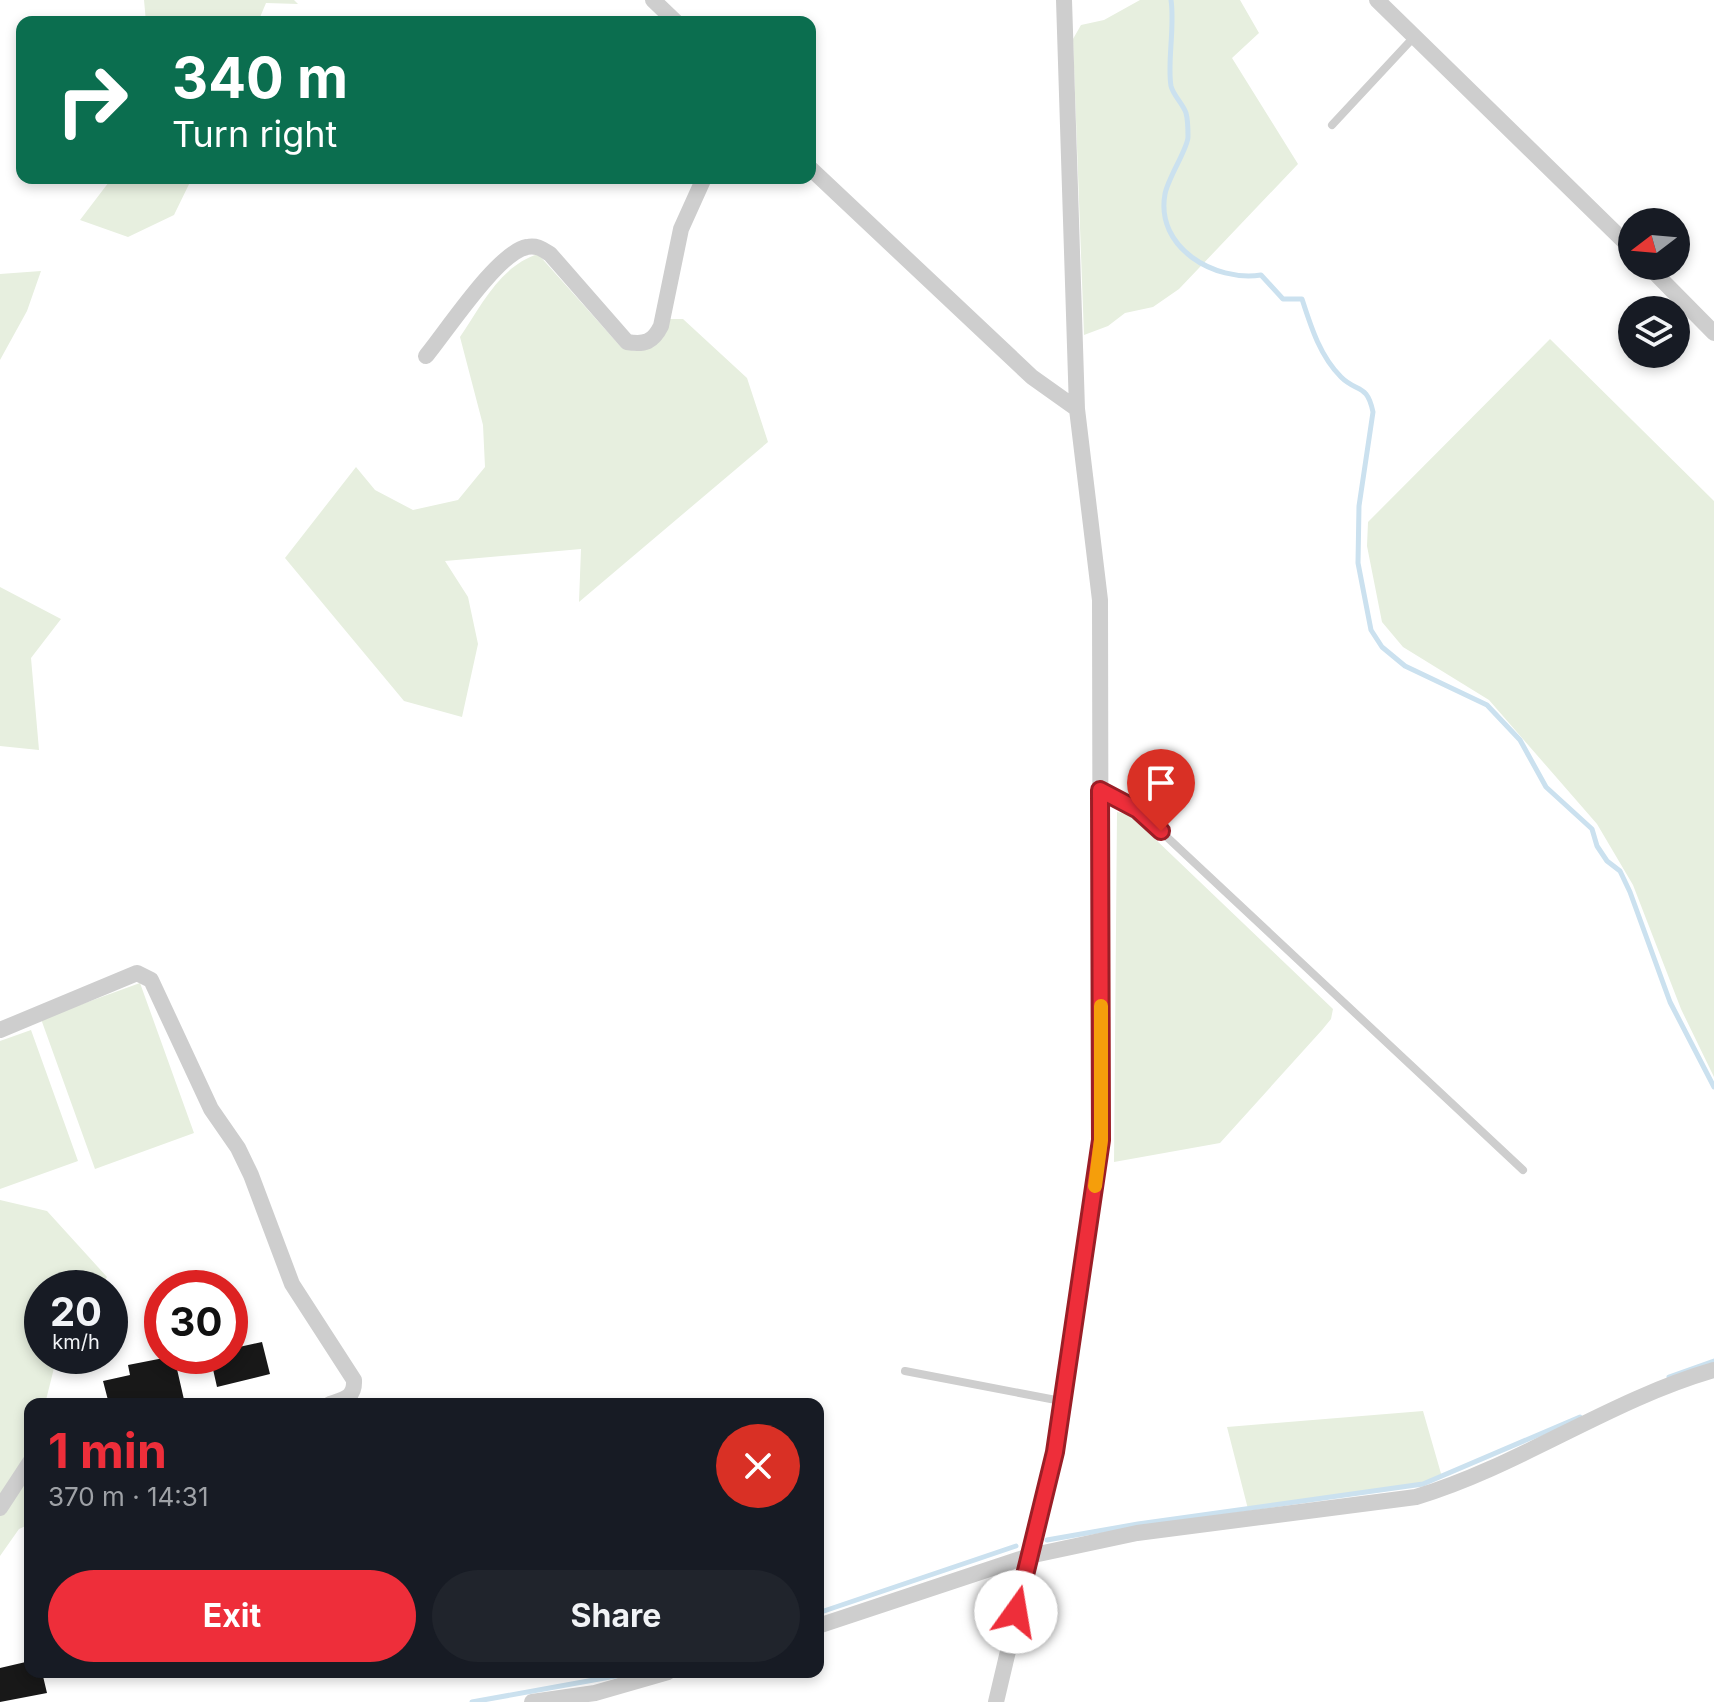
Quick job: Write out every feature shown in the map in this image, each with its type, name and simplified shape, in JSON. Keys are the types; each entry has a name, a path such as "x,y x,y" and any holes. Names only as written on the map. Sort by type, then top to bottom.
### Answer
{"street":[{"path":"653,0 670,16"},
{"path":"996,1702 1055,1452 1061,1401 1073,1347 1101,1140 1100,600 1077,409 1064,0"},
{"path":"1377,0 1618,235"},
{"path":"816,174 1032,377 1077,409"},
{"path":"426,356 495,271 525,247 540,247 550,254 627,342 640,344 655,338 661,326 681,229 701,184"},
{"path":"1662,280 1714,333"},
{"path":"0,1030 137,973 151,980 211,1109 251,1175 292,1284 354,1380 347,1398"},
{"path":"824,1624 1029,1556 1137,1533 1416,1497 1457,1485 1617,1407 1714,1370"},
{"path":"0,1508 24,1471"},
{"path":"532,1702 595,1693 647,1678"}],"lane":[{"path":"1332,125 1415,37"},
{"path":"1100,790 1138,810 1523,1170"},
{"path":"905,1371 1061,1401"}],"green space":[{"path":"144,0 294,0 298,4 266,3 261,16 145,16"},
{"path":"1140,0 1240,0 1259,33 1232,58 1298,164 1179,289 1153,307 1125,313 1108,326 1084,335 1073,39 1081,25 1104,20"},
{"path":"107,184 189,184 174,215 128,237 80,220"},
{"path":"538,254 621,347 638,351 646,349 662,335 670,319 683,319 747,378 768,442 579,602 581,549 445,561 468,597 478,644 462,717 404,701 285,558 356,467 375,490 413,510 458,500 485,467 483,425 460,337 502,277"},
{"path":"41,271 27,311 0,360 0,274"},
{"path":"1550,339 1714,501 1714,1077 1681,1009 1633,885 1597,824 1489,700 1403,647 1382,622 1367,546 1368,522"},
{"path":"0,587 61,619 31,658 39,750 0,746"},
{"path":"1117,812 1130,815 1333,1009 1331,1019 1322,1030 1220,1143 1114,1162"},
{"path":"140,983 194,1133 95,1169 41,1019"},
{"path":"31,1030 78,1161 0,1189 0,1041"},
{"path":"0,1200 47,1211 101,1270 24,1270 24,1374 52,1374 46,1398 24,1398 24,1527 19,1529 0,1556"},
{"path":"1423,1411 1442,1477 1407,1487 1248,1509 1227,1427"}],"building":[{"path":"262,1342 270,1374 217,1387 214,1374 248,1374 248,1345"},
{"path":"144,1362 144,1374 178,1374 184,1398 107,1398 103,1381 130,1375 128,1365"},
{"path":"24,1662 24,1678 43,1678 47,1693 0,1702 0,1668"}],"waterway":[{"path":"1171,0 1171,86 1186,113 1188,137 1165,194 1164,213 1169,230 1179,245 1208,267 1243,276 1261,275 1283,299 1302,299 1327,360 1341,377 1368,397 1373,412 1359,506 1358,563 1371,630 1382,647 1405,666 1487,705 1520,740 1546,787 1592,829 1597,846 1607,861 1620,871 1630,892 1670,1002 1714,1087"},
{"path":"1669,1377 1714,1361"},
{"path":"1047,1540 1138,1524 1423,1484 1580,1417"},
{"path":"824,1611 1016,1546"},
{"path":"472,1702 605,1678"}],"slow traffic":[{"path":"1095,1186 1101,1140 1101,1006"}],"route":[{"path":"1016,1612 1055,1452 1061,1401 1073,1347 1101,1140 1100,790 1138,810 1161,831"}]}
